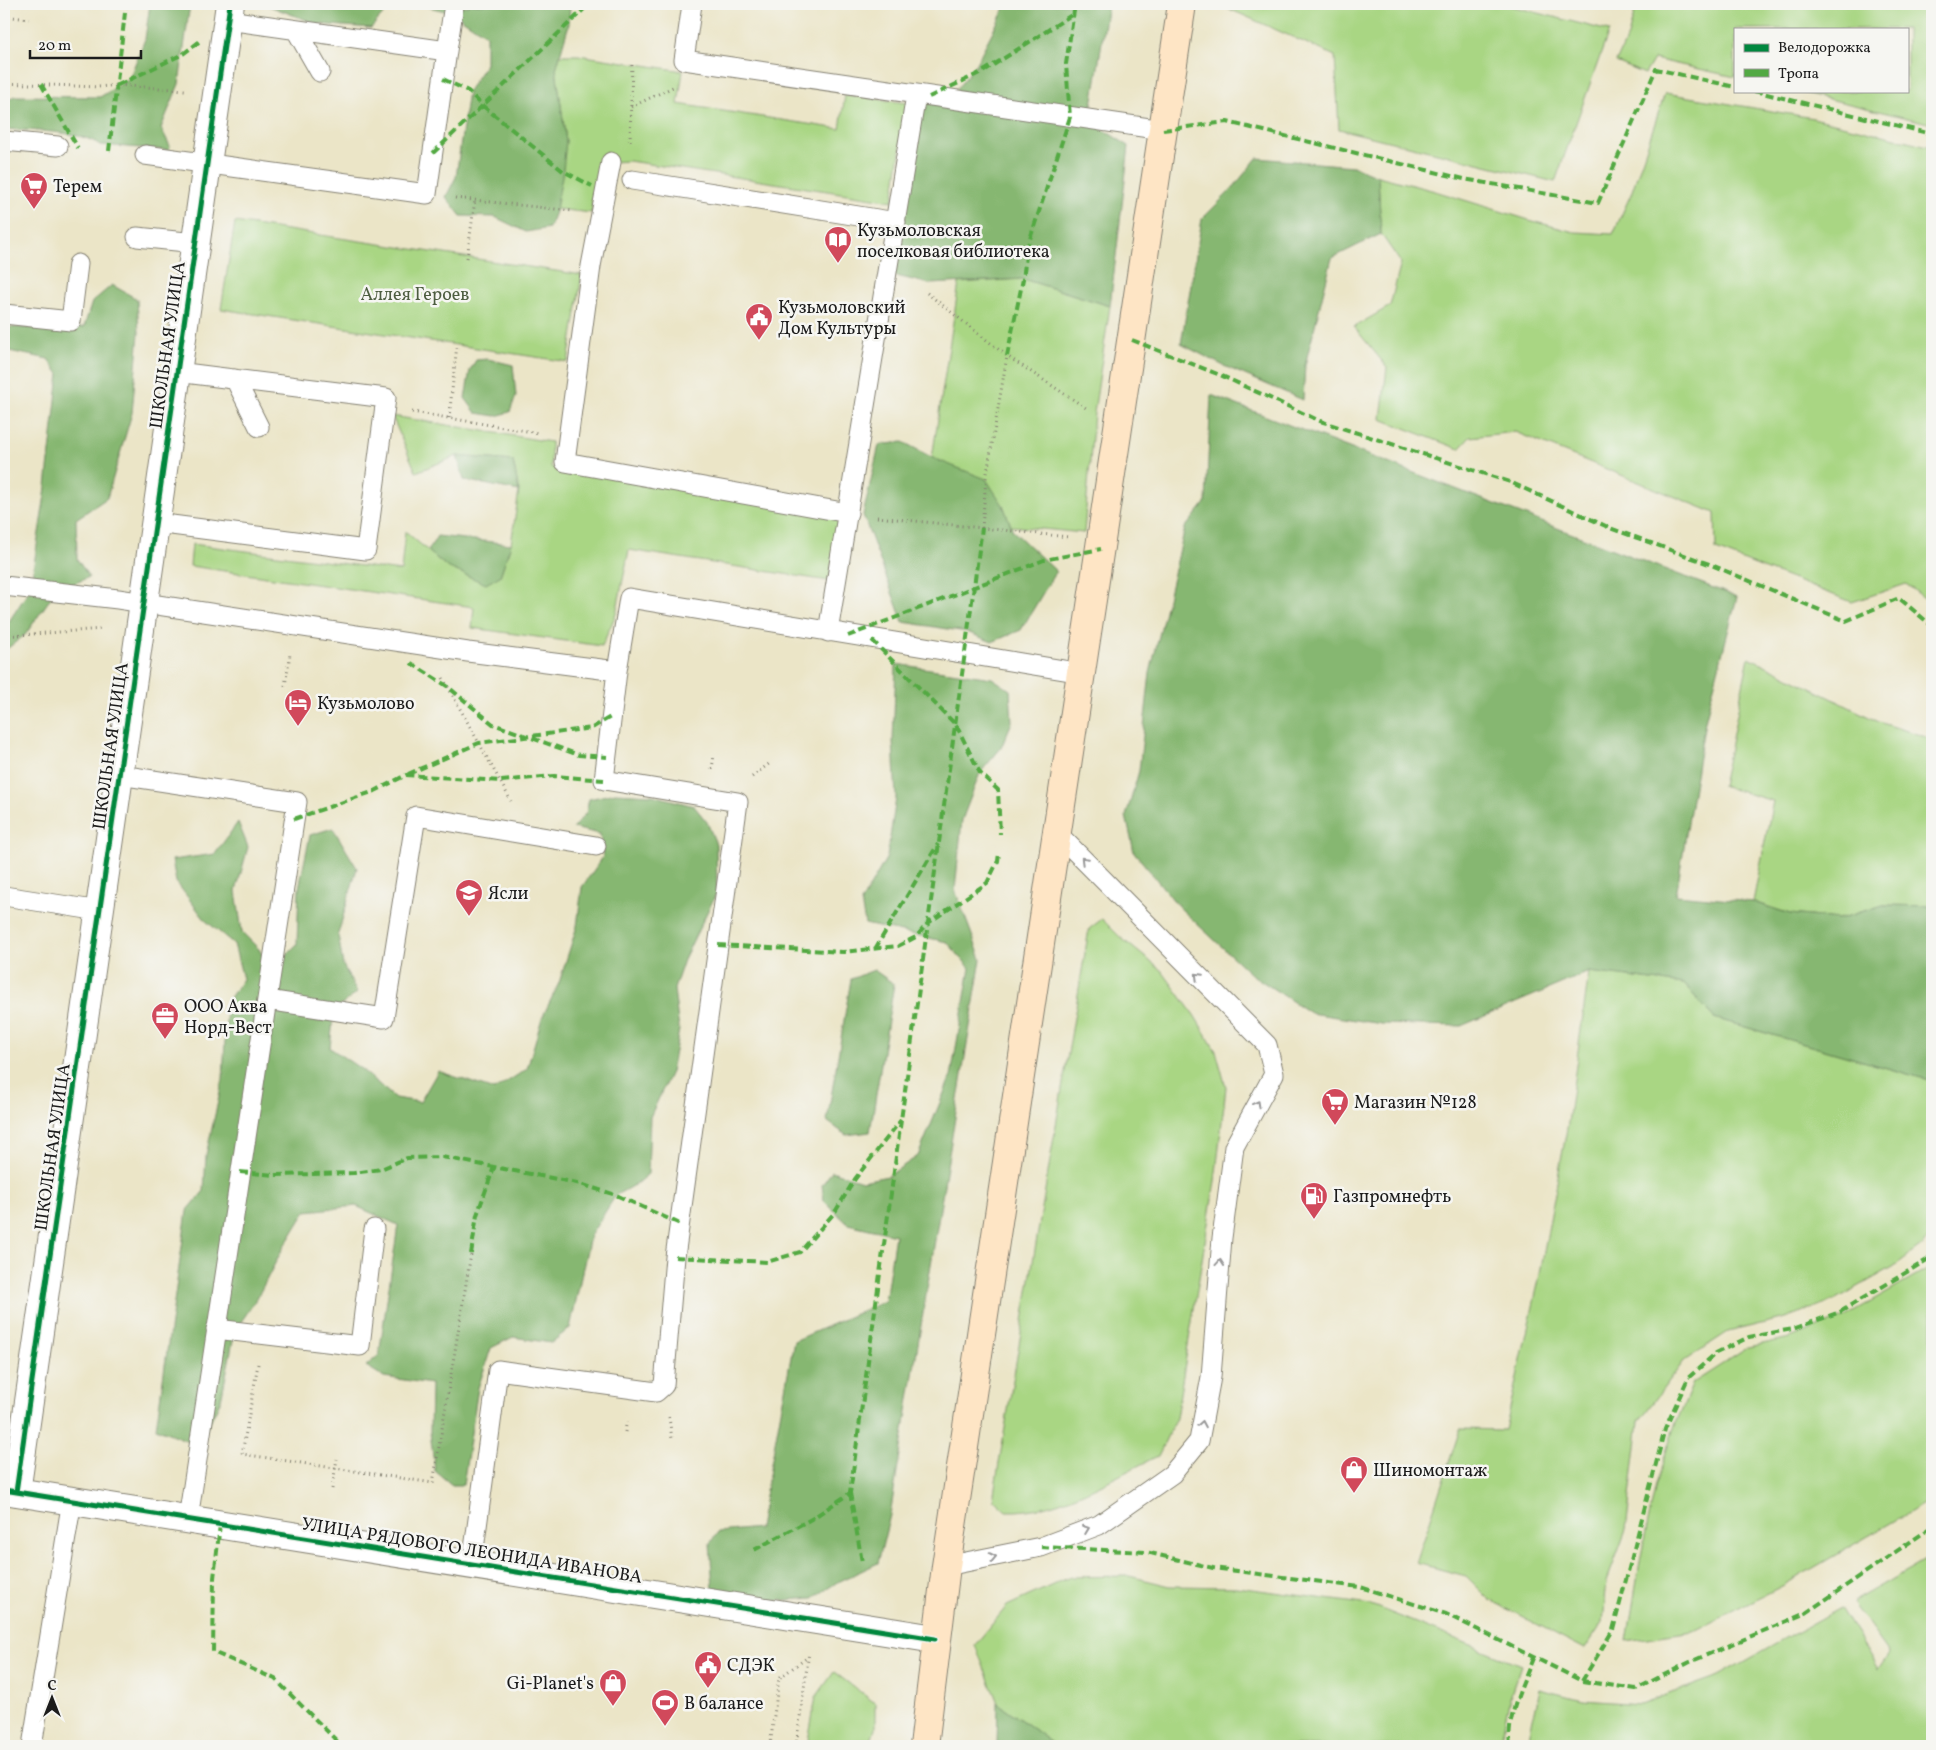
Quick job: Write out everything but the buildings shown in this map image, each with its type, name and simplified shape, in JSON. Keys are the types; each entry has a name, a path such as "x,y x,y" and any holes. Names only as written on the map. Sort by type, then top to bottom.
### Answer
{"main road":[{"path":"924,1746 946,1566 1182,4"}],"street":[{"name":"ШКОЛЬНАЯ УЛИЦА","path":"10,1491 100,911 229,12"},
{"name":"УЛИЦА РЯДОВОГО ЛЕОНИДА ИВАНОВА","path":"10,1491 936,1639"}],"lane":[{"path":"145,155 427,194 454,4"},
{"path":"692,4 684,60 1163,130"},
{"path":"229,12 296,30 447,51"},
{"path":"296,30 320,72"},
{"path":"828,632 916,95"},
{"path":"4,141 58,146"},
{"path":"611,162 592,266 565,462 848,513"},
{"path":"632,180 896,222"},
{"path":"137,237 196,244"},
{"path":"4,314 71,321 78,264"},
{"path":"156,523 366,550 386,398 177,372"},
{"path":"235,379 259,427"},
{"path":"4,586 144,604 458,651 617,671"},
{"path":"472,1564 498,1370 656,1392 664,1385 675,1257 738,802 604,780 617,671 629,598 1082,673"},
{"path":"120,775 297,802 188,1519"},
{"path":"267,1000 384,1018 416,816 596,846"},
{"path":"946,1566 1041,1547 1099,1525 1172,1474 1199,1441 1211,1377 1222,1238 1234,1147 1274,1074 1267,1045 1058,834"},
{"path":"4,896 100,911"},
{"path":"216,1329 360,1346 374,1229"},
{"path":"32,1746 72,1500"}],"path":[{"path":"4,16 29,19"},
{"path":"630,143 632,62"},
{"path":"4,83 98,87 118,85 193,91"},
{"path":"630,107 681,83"},
{"path":"427,194 583,212"},
{"path":"467,258 475,200"},
{"path":"927,293 1007,356 1118,429"},
{"path":"449,418 457,346"},
{"path":"982,528 986,479 1007,356"},
{"path":"385,407 547,434"},
{"path":"873,516 1102,541"},
{"path":"4,636 104,629"},
{"path":"440,673 511,801"},
{"path":"263,1334 242,1454 433,1483 471,1254"},
{"path":"332,1489 337,1459"},
{"path":"796,1746 813,1619"},
{"path":"770,1746 779,1678 808,1656"}],"green space":[{"path":"150,4 190,4 179,84 161,128 170,146 169,150 100,145 80,136 4,129 4,101 15,96 100,97 129,79 145,39"},
{"path":"264,4 392,4 371,28 317,24"},
{"path":"417,4 468,6 469,4 570,4 569,24 556,69 566,141 556,209 549,228 526,232 495,217 461,216 446,197 456,177 468,91 486,64 486,35 453,13"},
{"path":"1007,4 1108,4 1092,105 1086,119 1129,146 1110,306 1023,279 930,284 892,275 921,105 948,100 974,67"},
{"path":"1228,4 1503,4 1609,31 1555,182 1339,129 1335,56 1227,8"},
{"path":"1637,4 1932,4 1932,124 1800,92 1908,92 1908,28 1734,28 1734,77 1654,59 1645,74 1616,62 1628,36"},
{"path":"560,55 578,55 683,71 678,104 840,129 845,95 907,103 893,201 629,161 611,162 600,174 594,185 592,213 556,209 566,141 556,69"},
{"path":"1665,93 1813,118 1932,147 1932,604 1906,584 1852,602 1716,550 1715,513 1515,432 1470,437 1459,449 1381,419 1387,367 1354,327 1390,306 1401,263 1381,234 1378,176 1574,232 1613,234 1631,194"},
{"path":"1257,158 1353,166 1378,176 1381,234 1332,258 1305,365 1303,400 1224,366 1181,344 1202,219 1232,189"},
{"name":"Аллея Героев","path":"235,222 582,275 568,362 221,309"},
{"path":"1023,279 1110,306 1094,413 1084,533 1011,526 1003,505 932,458 959,283"},
{"path":"112,285 137,299 139,333 132,413 107,498 76,519 77,559 89,577 55,592 25,635 4,651 4,629 30,589 45,495 59,374 48,359 4,350 4,327 55,329 84,327 92,302"},
{"path":"488,359 513,365 516,396 510,412 496,416 476,413 465,398 470,370 476,360"},
{"path":"1211,395 1737,597 1705,721 1676,895 1753,902 1790,914 1839,919 1883,905 1932,906 1932,1081 1714,1018 1684,984 1589,972 1461,1026 1382,1024 1310,1013 1251,974 1179,907 1134,852 1126,816 1139,771 1150,673 1185,528 1206,502"},
{"path":"392,416 551,442 551,467 840,517 829,581 629,550 616,614 602,646 472,628 474,607 190,566 192,544 401,571 405,531 447,567 500,576 511,544 519,491 513,461 457,456 416,472"},
{"path":"903,442 935,459 986,479 1003,505 1013,531 1056,571 1021,630 992,642 967,632 903,622 863,515 879,445"},
{"path":"457,456 513,461 519,491 464,480"},
{"path":"437,536 511,544 500,576 486,584 447,567 428,551"},
{"path":"1749,657 1879,722 1932,739 1932,906 1883,905 1839,919 1790,914 1753,902 1773,801 1722,786"},
{"path":"896,664 992,678 1010,690 1012,722 1001,748 980,773 962,820 955,890 981,959 890,1515 878,1563 836,1583 813,1598 772,1601 713,1589 710,1543 718,1532 759,1528 794,1341 885,1301 895,1235 848,1224 824,1201 822,1185 832,1171 862,1181 888,1176 918,1156 951,1076 970,968 947,942 865,924 861,902 887,857 896,798 893,741"},
{"path":"615,793 652,795 694,806 707,822 716,844 717,892 685,957 674,989 679,1030 671,1072 650,1117 648,1174 636,1184 616,1195 590,1236 570,1328 551,1343 513,1337 491,1348 478,1388 463,1485 452,1485 435,1471 430,1432 431,1384 384,1377 366,1366 379,1355 398,1225 356,1206 306,1211 282,1250 257,1298 235,1331 221,1400 198,1445 156,1428 187,1211 204,1191 206,1155 223,1079 227,1002 243,979 234,944 206,921 176,882 172,860 215,854 238,822 248,847 236,891 242,932 259,949 271,971 297,944 299,888 310,835 333,828 357,868 338,934 343,965 357,993 334,1011 330,1048 361,1069 395,1098 420,1102 438,1071 494,1090 527,1069 542,1018 559,983 577,926 582,887 603,857 600,834 573,828 586,813 589,799"},
{"path":"1102,919 1120,937 1162,971 1194,1015 1216,1051 1226,1087 1215,1181 1176,1418 1158,1456 1103,1484 1065,1500 1026,1510 1006,1511 993,1499 1089,929"},
{"path":"874,970 894,984 870,1132 846,1135 827,1121 851,979"},
{"path":"1589,972 1684,984 1714,1018 1932,1081 1932,1232 1924,1244 1893,1267 1835,1300 1785,1318 1728,1332 1684,1361 1639,1421 1626,1530 1607,1581 1603,1622 1585,1649 1490,1600 1466,1576 1416,1563 1460,1429 1505,1430 1538,1284 1568,1123"},
{"path":"1932,1267 1932,1499 1784,1585 1693,1631 1627,1641 1641,1556 1656,1484 1672,1433 1693,1383 1749,1347 1790,1338 1843,1318"},
{"path":"1932,1556 1932,1746 1527,1746 1540,1689 1582,1700 1641,1704 1719,1676 1840,1608 1878,1669 1889,1653 1852,1602"},
{"path":"1129,1576 1170,1586 1236,1587 1371,1605 1521,1665 1510,1697 1501,1746 1056,1746 998,1703 975,1645 1007,1606 1070,1577"},
{"path":"834,1672 875,1703 875,1729 869,1746 807,1746 816,1697"},
{"path":"998,1703 1056,1746 997,1746"}],"marked path":[{"path":"109,151 126,4"},
{"path":"1007,356 1023,279 1027,248 1070,117 1066,64 1075,4"},
{"path":"433,153 584,9"},
{"path":"929,97 984,71 1073,14"},
{"path":"118,85 183,54 200,41"},
{"path":"1163,130 1227,122 1464,179 1598,203 1656,69 1734,87"},
{"path":"443,79 468,91 483,106 563,171 592,186"},
{"path":"41,84 78,148"},
{"path":"1758,92 1932,134"},
{"path":"1132,340 1220,375 1320,421 1510,482 1610,528 1709,564 1846,621 1899,598 1932,626"},
{"path":"754,1550 813,1518 850,1493 982,528"},
{"path":"848,636 1044,560 1101,549"},
{"path":"872,640 956,725 980,773 998,790 1000,834"},
{"path":"411,663 447,686 493,724 579,755 607,757"},
{"path":"408,774 479,743 592,728 612,716"},
{"path":"294,819 375,791 406,775 500,781 554,776 604,780"},
{"path":"875,949 938,844"},
{"path":"718,945 843,952 898,946 916,937 928,923 987,883 998,861 999,853"},
{"path":"675,1257 767,1262 800,1252 835,1212 855,1179 901,1120"},
{"path":"240,1172 275,1175 354,1173 381,1169 407,1158 442,1157 577,1183 616,1195 680,1224"},
{"path":"471,1254 477,1215 494,1167"},
{"path":"1582,1681 1613,1630 1665,1429 1688,1378 1716,1353 1749,1337 1793,1329 1840,1312 1932,1257"},
{"path":"850,1493 862,1562"},
{"path":"220,1524 214,1578 213,1652 275,1679 342,1746"},
{"path":"1041,1547 1146,1552 1213,1568 1360,1587 1446,1614 1582,1681 1636,1689 1690,1662 1806,1613 1932,1527"},
{"path":"1510,1746 1510,1724 1520,1690 1533,1658"}],"cycle path":[{"path":"16,1492 230,4"},
{"path":"4,1490 935,1639"}],"place":[{"name":"Терем","path":"34,210"},
{"name":"Кузьмоловская поселковая библиотека","path":"838,264"},
{"name":"Кузьмоловский Дом Культуры","path":"759,341"},
{"name":"Кузьмолово","path":"298,727"},
{"name":"Ясли","path":"469,917"},
{"name":"ООО Аква Норд-Вест","path":"165,1040"},
{"name":"Магазин №128","path":"1335,1126"},
{"name":"Газпромнефть","path":"1314,1220"},
{"name":"Шиномонтаж","path":"1354,1494"},
{"name":"СДЭК","path":"708,1689"},
{"name":"Gi-Planet's","path":"613,1707"},
{"name":"В балансе","path":"665,1727"}]}
